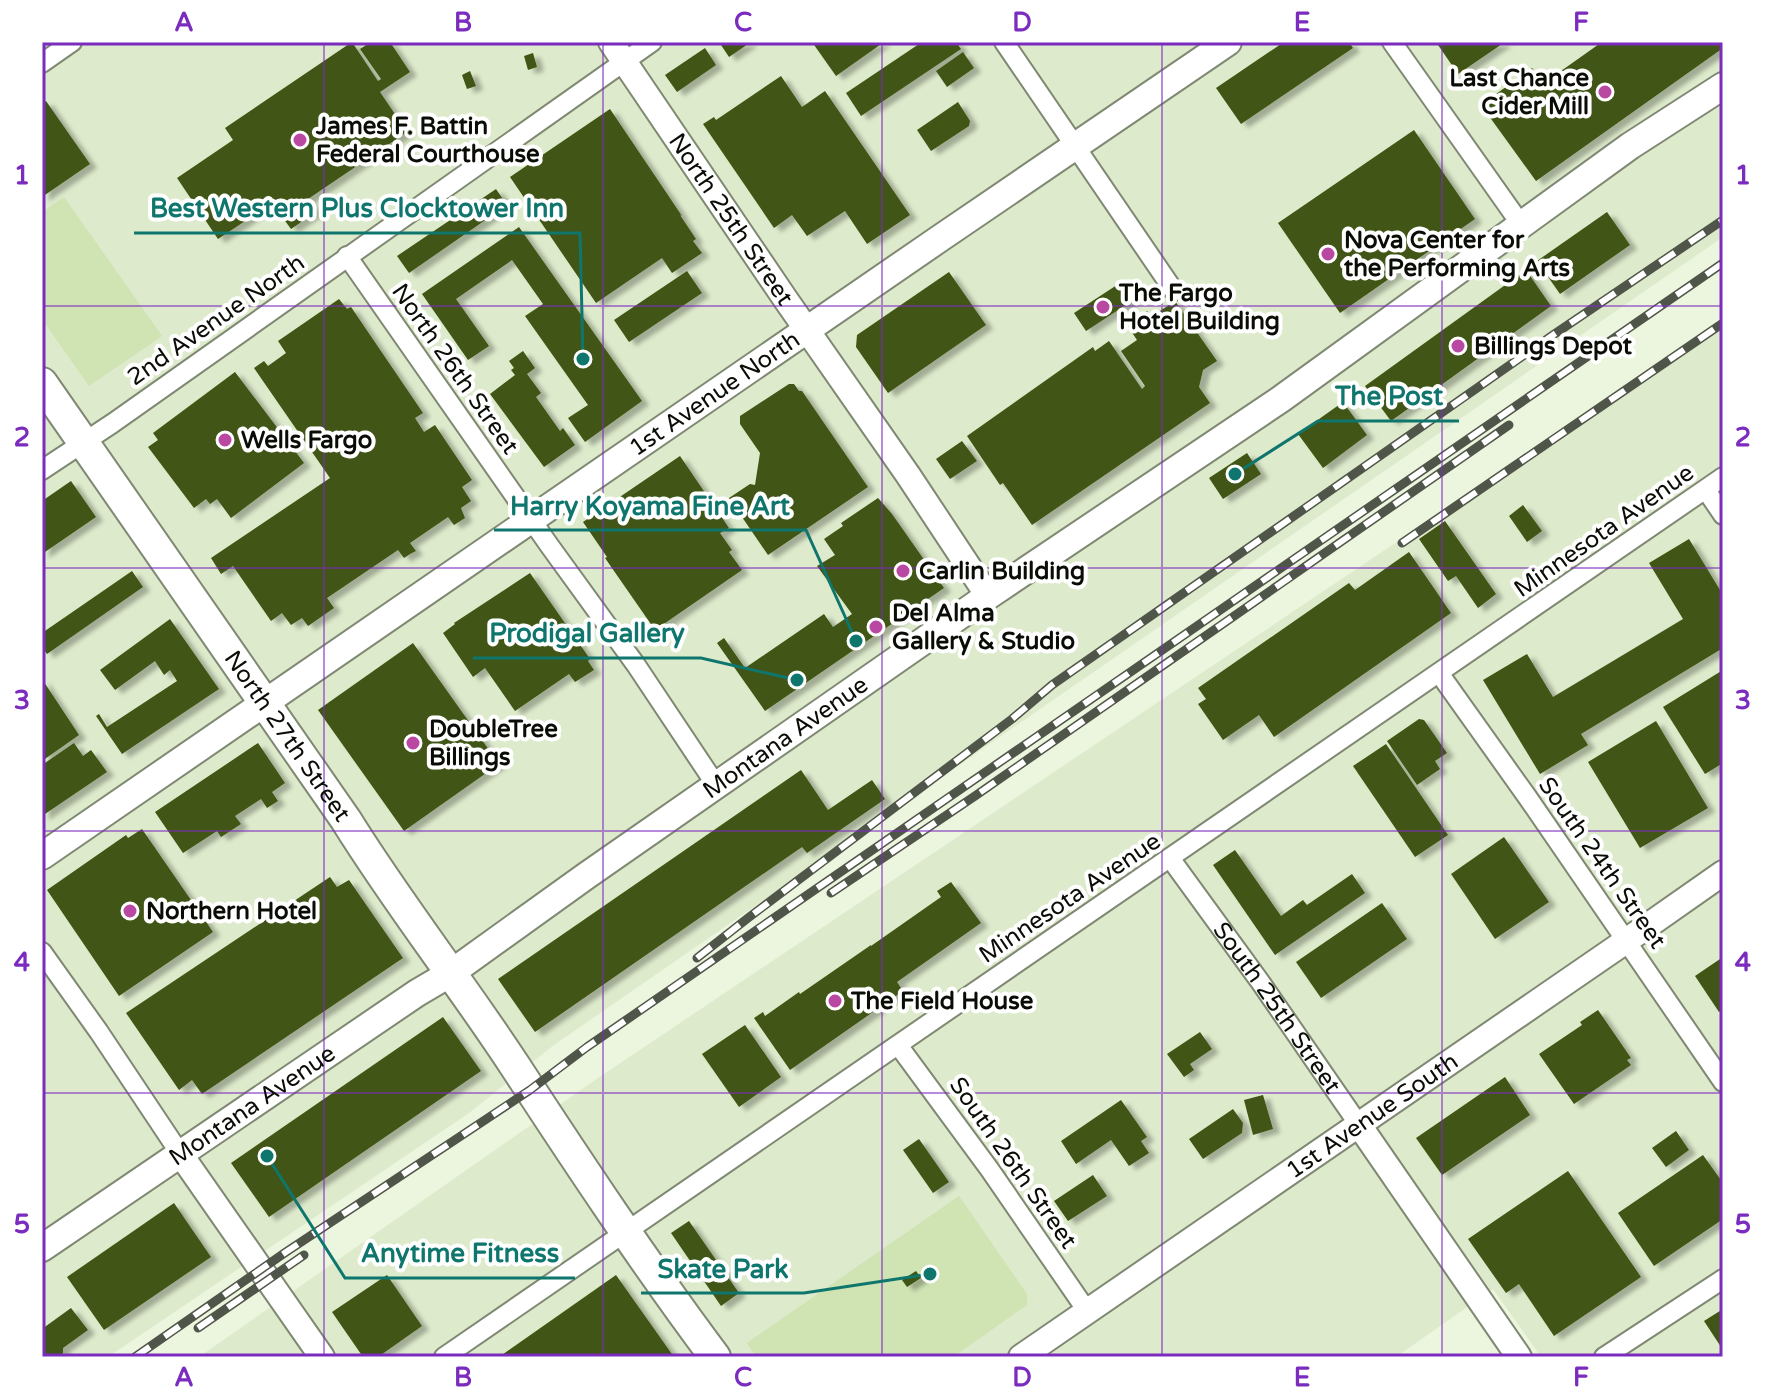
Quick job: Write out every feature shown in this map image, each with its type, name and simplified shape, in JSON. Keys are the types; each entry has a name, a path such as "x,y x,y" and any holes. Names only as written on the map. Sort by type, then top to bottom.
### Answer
{"main road":[{"name":"1st Avenue North","path":"42,856 1228,42"},
{"name":"Montana Avenue","path":"42,1248 451,973 988,596 1281,399 1630,146 1723,86"},
{"name":"North 27th Street","path":"42,383 715,1357"}],"street":[{"path":"42,63 72,42"},
{"name":"2nd Avenue North","path":"42,470 523,132 617,51 652,42"},
{"path":"1004,42 1174,291"},
{"path":"1392,42 1522,226"},
{"name":"North 25th Street","path":"617,51 988,596"},
{"name":"North 26th Street","path":"347,256 636,665 716,785"},
{"name":"Minnesota Avenue","path":"444,1357 1723,477"},
{"path":"1706,490 1723,515"},
{"name":"South 24th Street","path":"1439,673 1723,1082"},
{"name":"South 25th Street","path":"1170,858 1261,983 1519,1357"},
{"name":"1st Avenue South","path":"1021,1357 1723,873"},
{"path":"42,952 322,1357"},
{"name":"South 26th Street","path":"898,1045 990,1170 1087,1311"},
{"path":"1604,1357 1723,1279"}],"shaded area":[{"path":"42,42 1723,42 1723,237 554,1045 469,1113 108,1357 42,1357"},
{"path":"64,197 162,336 89,386 42,319 42,212"},
{"path":"1723,323 1723,1357 1541,1357 1493,1289 1396,1357 199,1357 598,1078"},
{"path":"959,1196 1027,1294 1027,1305 953,1357 756,1357 747,1343"}],"building":[{"path":"352,42 378,81 381,79 360,49 371,42 390,42 410,72 380,92 407,132 308,199 316,212 291,229 272,203 218,239 177,178 233,140 225,128"},
{"path":"719,42 751,42 729,57"},
{"path":"812,42 884,42 836,76"},
{"path":"922,42 956,42 961,49 861,116 846,93"},
{"path":"1284,42 1349,42 1353,48 1241,124 1216,88"},
{"path":"1436,42 1505,42 1458,74"},
{"name":"Last Chance Cider Mill","path":"1602,42 1723,42 1723,48 1536,181 1481,105 1532,68 1544,83"},
{"path":"705,48 716,65 677,92 665,75"},
{"path":"963,52 974,68 947,87 936,71"},
{"path":"533,53 537,67 528,70 524,56"},
{"path":"470,71 476,86 467,89 462,75"},
{"path":"781,76 802,107 825,91 910,215 867,244 845,211 807,236 792,215 774,228 703,124 714,117 716,120"},
{"path":"46,101 90,164 42,197 42,103"},
{"path":"958,102 970,121 969,126 931,151 917,130"},
{"path":"610,109 682,216 702,253 672,273 662,258 596,303 510,177"},
{"path":"1414,130 1475,219 1340,313 1278,223"},
{"path":"496,189 507,205 409,273 397,256"},
{"path":"1607,212 1630,245 1560,294 1537,261"},
{"path":"519,227 642,401 585,442 568,418 588,405 525,316 543,304 512,260 456,299 489,346 468,360 422,294"},
{"name":"Billings Depot","path":"1526,270 1551,306 1391,421 1365,386"},
{"path":"687,271 702,293 629,342 614,320"},
{"path":"949,272 986,325 888,393 856,347 857,335"},
{"name":"The Fargo Hotel Building","path":"1120,283 1132,301 1086,331 1074,313"},
{"path":"339,299 347,309 351,307 423,413 415,418 424,432 435,425 472,480 462,487 471,501 461,508 465,518 454,525 448,517 410,543 416,551 404,558 398,550 327,598 334,608 308,626 302,618 291,625 282,613 271,621 233,566 221,574 211,558 330,478 254,368 264,361 268,366 286,353 278,341"},
{"path":"1175,301 1217,361 1203,370 1199,387 1210,403 1032,525 967,436 1093,347 1095,351 1109,341 1142,389 1145,386 1121,351 1137,340 1127,325 1147,311 1153,319"},
{"path":"523,351 535,368 527,374 541,393 536,397 560,431 563,428 575,445 544,467 490,394 515,375 509,361"},
{"path":"235,372 304,463 231,518 217,499 210,504 206,499 194,508 148,447 158,440 153,433"},
{"path":"789,384 802,391 868,487 768,555 729,498 750,484 755,485 760,453 740,424 740,416"},
{"path":"1343,402 1367,435 1323,468 1298,434"},
{"path":"962,441 977,461 950,479 936,459"},
{"path":"1247,453 1261,474 1223,499 1209,478"},
{"path":"680,456 729,528 720,533 742,570 655,630 583,522"},
{"path":"71,481 96,517 42,554 42,501"},
{"path":"878,498 944,588 765,711 717,643 724,638 745,668 824,614 833,627 852,614 817,566 835,555 824,539 843,526 841,523"},
{"path":"1523,505 1542,531 1527,542 1509,516"},
{"path":"1445,521 1496,594 1478,608 1456,576 1448,581 1419,539"},
{"path":"1689,539 1723,595 1723,648 1581,734 1588,745 1540,774 1483,680 1527,654 1553,697 1683,619 1649,563"},
{"path":"1409,552 1451,613 1274,737 1259,715 1223,740 1198,704 1206,699 1198,688 1349,583 1355,590"},
{"path":"132,571 143,587 47,654 42,647 42,633"},
{"path":"530,573 590,659 588,661 594,670 575,682 569,674 515,711 485,668 473,677 443,633"},
{"path":"170,619 219,689 122,754 96,716 99,714 107,727 177,681 170,670 164,675 155,661 115,690 100,670"},
{"name":"DoubleTree Billings","path":"413,643 499,764 404,831 318,710"},
{"path":"1723,670 1723,763 1705,774 1663,707"},
{"path":"42,679 79,735 42,761"},
{"path":"1419,719 1424,720 1447,753 1435,761 1440,769 1417,785 1387,741"},
{"path":"1656,721 1708,808 1640,848 1588,762"},
{"path":"74,743 83,756 91,750 107,772 42,816 42,765"},
{"path":"258,743 285,783 272,792 278,801 267,808 261,799 235,816 241,824 221,837 217,831 183,853 155,812"},
{"path":"1386,744 1448,835 1415,857 1353,766"},
{"path":"801,770 828,810 872,780 885,799 807,853 802,847 535,1032 498,979"},
{"name":"Northern Hotel","path":"142,829 213,932 119,996 47,890 126,835 128,838"},
{"path":"1504,837 1549,902 1495,939 1451,874"},
{"path":"1235,850 1281,916 1303,900 1307,905 1352,874 1365,893 1275,955 1213,865"},
{"path":"330,877 337,887 349,880 403,958 202,1094 192,1080 179,1090 126,1013"},
{"path":"951,882 981,923 897,982 903,991 790,1070 754,1018 763,1012 765,1016 871,946 941,897 937,891"},
{"path":"1382,903 1407,939 1321,998 1296,962"},
{"path":"1723,957 1723,1009 1719,1012 1695,976"},
{"path":"1598,1010 1631,1058 1627,1060 1631,1065 1574,1104 1539,1054 1582,1025 1580,1022"},
{"path":"443,1017 481,1071 269,1217 231,1163"},
{"path":"745,1025 781,1077 739,1107 702,1054"},
{"path":"1200,1032 1212,1049 1190,1064 1194,1070 1184,1077 1167,1054"},
{"path":"1505,1077 1530,1115 1442,1175 1416,1138"},
{"path":"1263,1095 1273,1129 1253,1135 1244,1100"},
{"path":"1121,1100 1147,1137 1141,1141 1149,1153 1129,1166 1111,1140 1076,1164 1061,1141"},
{"path":"1233,1109 1243,1123 1242,1133 1203,1159 1189,1139"},
{"path":"1676,1131 1689,1150 1666,1167 1652,1148"},
{"path":"919,1139 949,1182 933,1193 903,1150"},
{"path":"1703,1155 1723,1183 1723,1219 1654,1266 1618,1213"},
{"path":"1568,1171 1641,1277 1554,1336 1519,1284 1506,1293 1468,1239"},
{"path":"1093,1175 1107,1196 1068,1221 1054,1201"},
{"path":"174,1203 211,1257 104,1330 67,1277"},
{"path":"689,1221 739,1293 721,1306 671,1233"},
{"path":"916,1271 921,1278 907,1287 902,1280"},
{"path":"387,1275 422,1326 378,1357 363,1357 332,1312"},
{"path":"616,1275 674,1357 499,1357"},
{"path":"71,1308 88,1330 63,1348 62,1357 42,1357 42,1329"},
{"path":"1723,1309 1723,1350 1704,1321"}],"railway":[{"path":"697,958 1012,719 1052,685 1723,220"},
{"path":"135,1357 286,1252 530,1090 587,1047 1723,263"},
{"path":"1402,543 1723,323"},
{"path":"831,893 1509,425"},
{"path":"198,1328 304,1255"}],"place":[{"name":"Last Chance Cider Mill","path":"1605,92"},
{"name":"James F. Battin Federal Courthouse","path":"300,140"},
{"name":"Nova Center for the Performing Arts","path":"1328,254"},
{"name":"The Fargo Hotel Building","path":"1103,307"},
{"name":"Billings Depot","path":"1458,346"},
{"name":"Best Western Plus Clocktower Inn","path":"583,359"},
{"name":"Wells Fargo","path":"225,440"},
{"name":"The Post","path":"1235,474"},
{"name":"Carlin Building","path":"903,571"},
{"name":"Del Alma Gallery & Studio","path":"876,627"},
{"name":"Harry Koyama Fine Art","path":"856,641"},
{"name":"Prodigal Gallery","path":"797,680"},
{"name":"DoubleTree Billings","path":"413,743"},
{"name":"Northern Hotel","path":"130,911"},
{"name":"The Field House","path":"835,1001"},
{"name":"Anytime Fitness","path":"267,1156"},
{"name":"Skate Park","path":"930,1274"}]}
